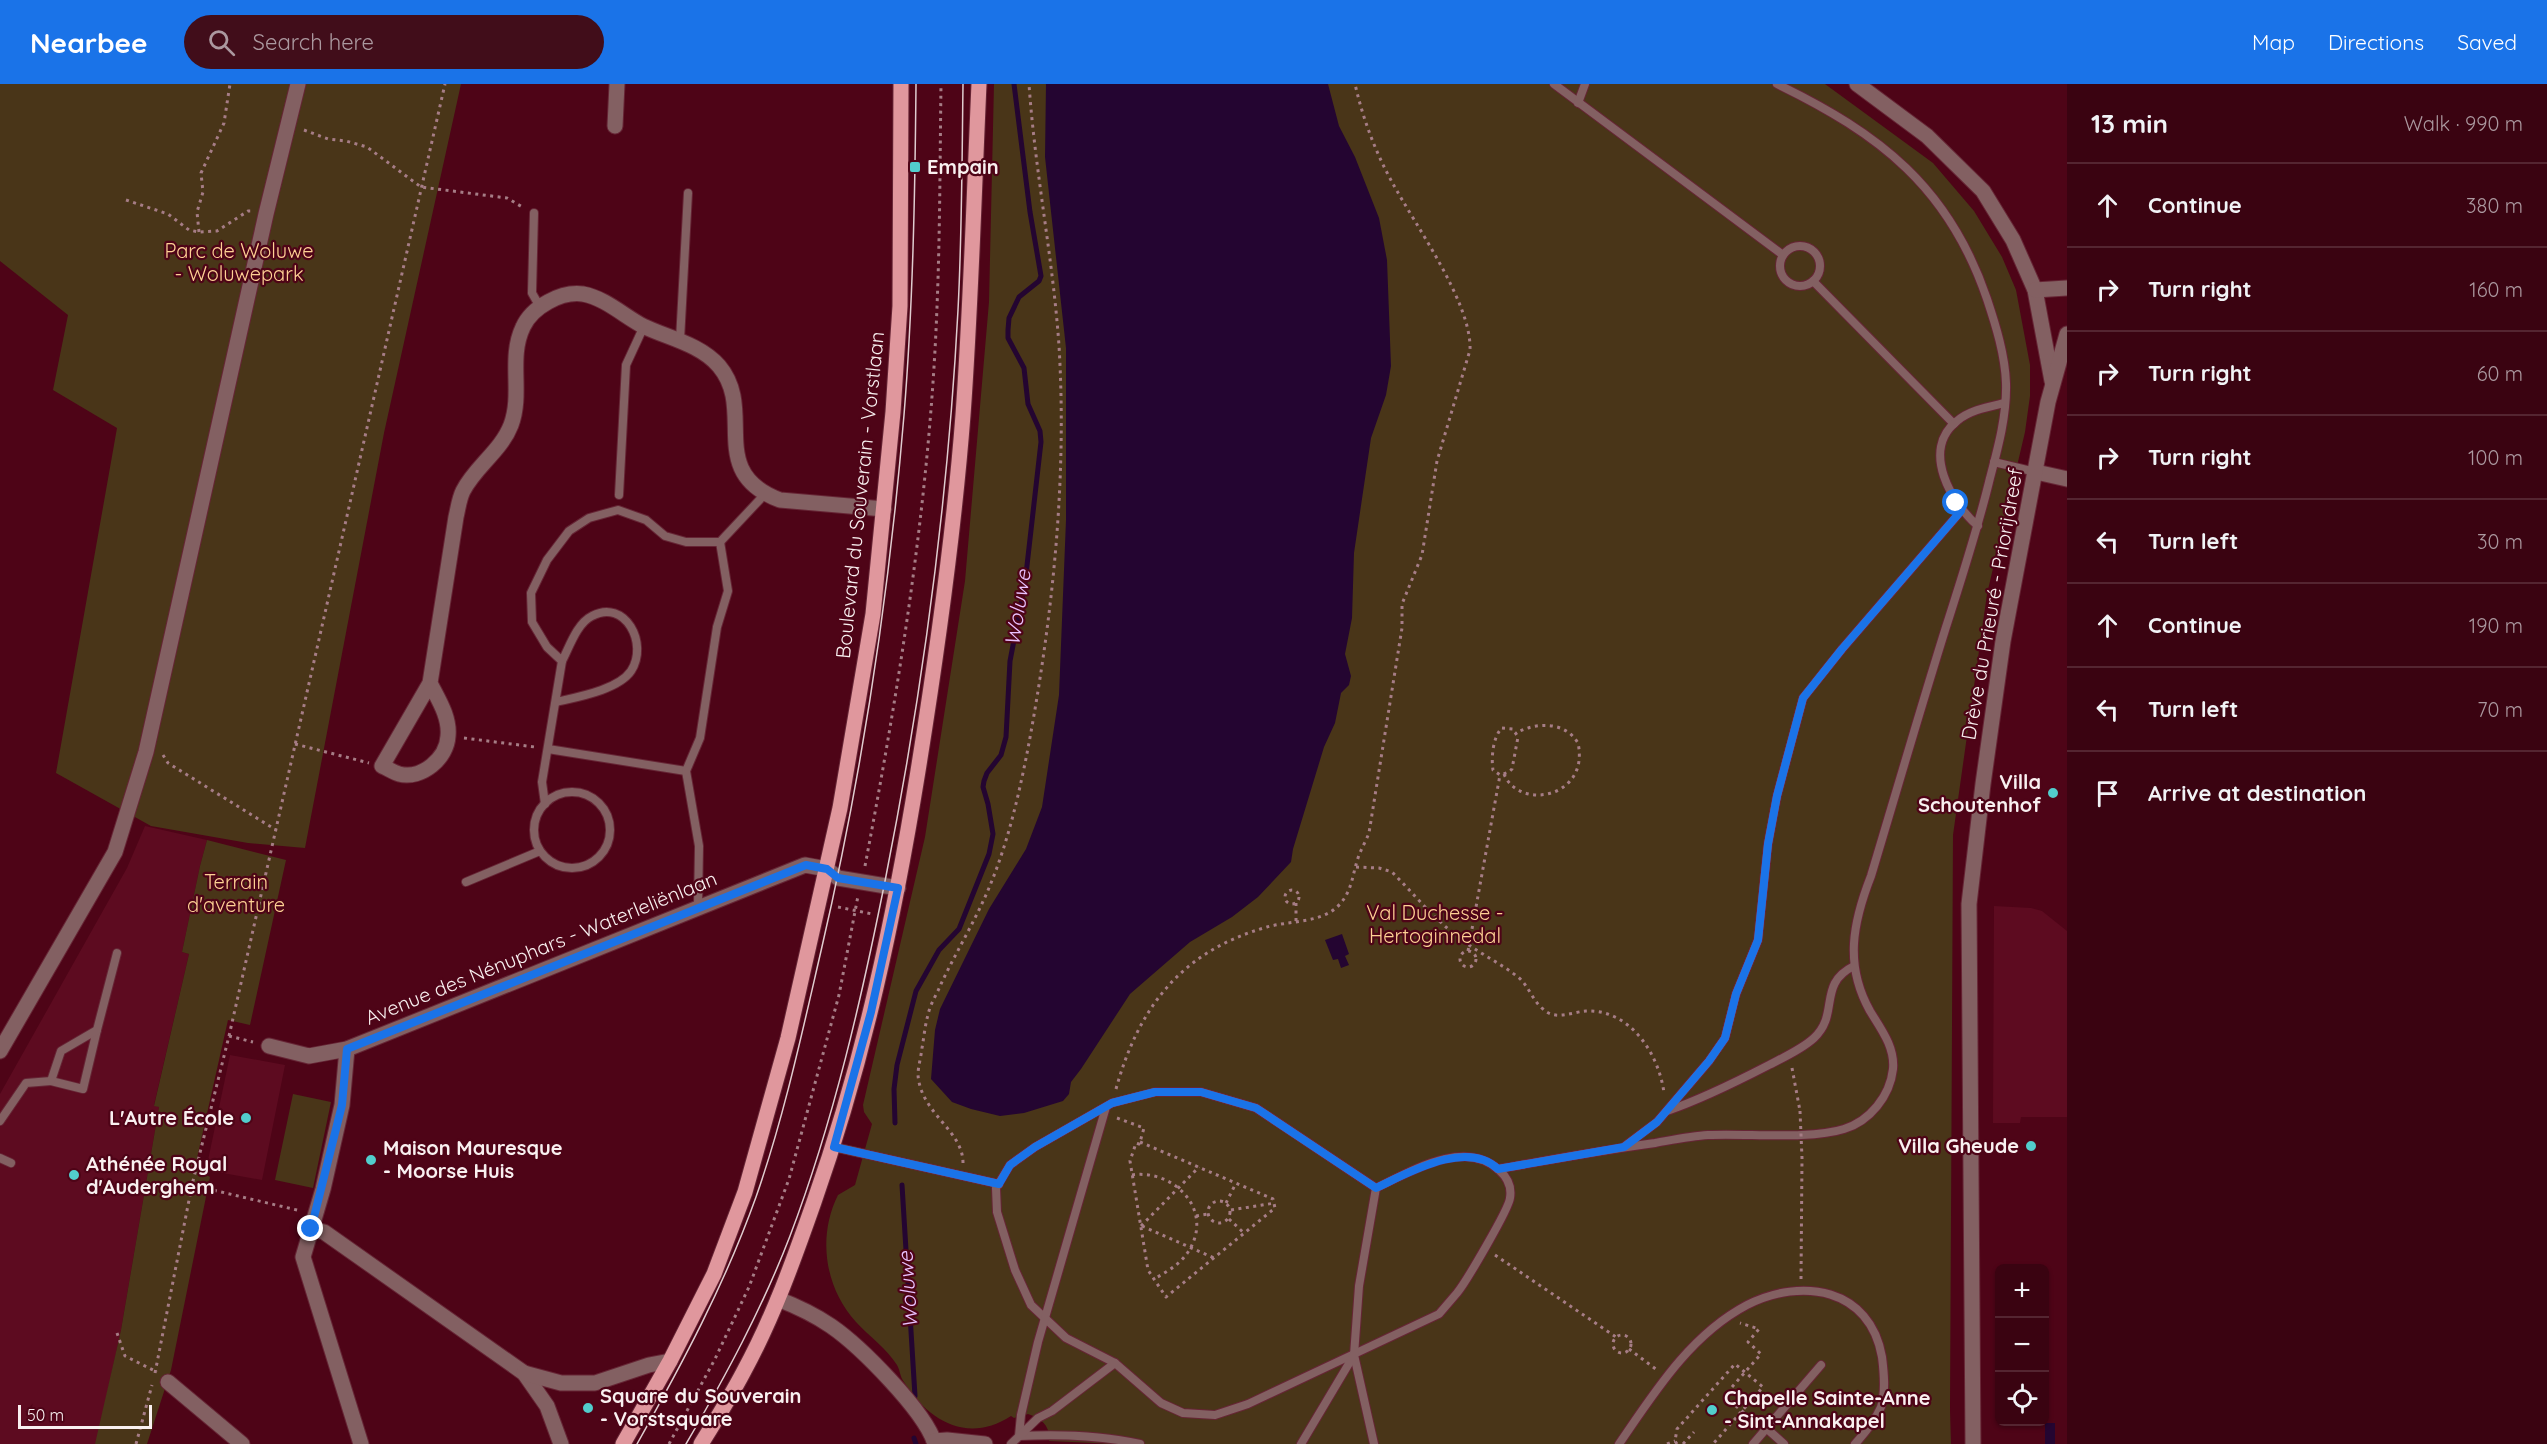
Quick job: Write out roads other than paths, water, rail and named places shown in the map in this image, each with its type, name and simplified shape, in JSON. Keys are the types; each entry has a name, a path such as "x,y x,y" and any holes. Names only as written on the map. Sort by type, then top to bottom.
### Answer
{"main road":[{"name":"Boulevard du Souverain - Vorstlaan","path":"623,1444 670,1361 714,1274 746,1192 788,1038 827,869 873,614 884,509 900,306 901,84"},
{"path":"701,1444 745,1370 778,1299 834,1147 871,1012 898,888 942,620 963,418 970,310 979,84"}],"street":[{"path":"0,1051 115,852 154,753 266,214 298,84"},
{"path":"615,126 616,84"},
{"path":"1857,84 1927,136 1983,191 2013,240 2035,290 2053,383"},
{"path":"2035,290 2067,288"},
{"path":"430,683 444,711 448,736 439,760 419,773 400,774 382,766 430,683 456,517 463,491 502,442 511,424 516,402 516,346 524,325 540,307 563,296 582,294 600,300 644,326 680,340 704,353 718,366 730,385 739,463 746,479 765,494 780,500 884,509"},
{"name":"Drève du Prieuré - Priorijdreef","path":"1972,1444 1969,904 2003,641 2053,383 2067,334"},
{"path":"2036,472 2067,479"},
{"name":"Avenue des Nénuphars - Waterleliënlaan","path":"269,1046 309,1056 347,1049 698,906 806,865 827,869"},
{"path":"827,869 838,878 898,888"},
{"path":"347,1049 342,1105 303,1257 361,1444"},
{"path":"313,1222 324,1233 524,1373 561,1383 595,1383 649,1365 670,1361"},
{"path":"778,1299 831,1326 855,1346 915,1411 934,1443 947,1440 985,1444"},
{"path":"524,1373 547,1406 561,1444"},
{"path":"168,1382 242,1444"}],"lane":[{"path":"1554,84 1783,255"},
{"path":"1578,103 1585,84"},
{"path":"1498,1169 1624,1147 1706,1136 1816,1134 1844,1129 1862,1121 1880,1106 1893,1070 1890,1048 1884,1032 1869,1009 1854,966 1857,912 1871,876 1978,526 1994,462 2005,403 2003,355 1977,269 1925,186 1895,156 1852,125 1777,84"},
{"path":"680,340 688,193"},
{"path":"534,213 532,293 540,307"},
{"path":"1797,246 1811,249 1819,260 1820,266 1814,281 1798,286 1786,281 1780,270 1783,255 1797,246"},
{"path":"1814,281 1954,424"},
{"path":"619,495 626,365 644,326"},
{"path":"1978,526 1961,511 1945,482 1941,458 1946,435 1954,424 1978,410 2005,403"},
{"path":"1994,462 2036,472"},
{"path":"562,661 547,647 532,622 531,592 547,561 569,531 589,518 618,510 646,520 665,536 686,542 720,542 765,494"},
{"path":"1624,1147 1657,1122 1709,1061 1725,1038 1736,994 1758,940 1768,844 1777,796 1803,698 1842,649 1961,511"},
{"path":"698,906 699,846 686,771 700,738 717,627 728,591 720,542"},
{"path":"545,804 542,782 562,661 579,629 591,616 609,612 627,619 636,635 638,653 631,671 594,693 556,702"},
{"path":"548,749 686,771"},
{"path":"580,793 591,797 604,811 610,828 609,840 603,852 595,860 584,866 572,868 559,866 548,860 540,851 535,839 534,826 545,804 555,796 580,793"},
{"path":"466,882 540,851"},
{"path":"0,1121 26,1083 51,1081 83,1089 117,953"},
{"path":"1666,1111 1698,1100 1788,1055 1815,1037 1830,1005 1834,981 1840,972 1854,966"},
{"path":"51,1081 61,1051 97,1030"},
{"path":"1155,1092 1201,1092 1256,1108 1376,1188 1423,1166 1459,1157 1481,1159 1498,1169 1510,1185 1509,1205 1458,1292 1438,1314 1248,1404 1215,1415 1183,1413 1161,1403 1115,1363 1066,1338 1031,1305 1015,1270 997,1212 996,1188 1010,1165 1018,1159 1110,1105 1155,1092"},
{"path":"1019,1436 1020,1415 1045,1318 1103,1116 1110,1105"},
{"path":"834,1147 999,1184"},
{"path":"0,1158 11,1163 0,1167"},
{"path":"1374,1444 1354,1355 1359,1286 1376,1188"},
{"path":"1619,1444 1666,1377 1691,1347 1727,1317 1748,1305 1774,1295 1801,1290 1825,1292 1846,1301 1863,1314 1875,1332 1884,1368 1883,1397 1870,1427 1855,1444"},
{"path":"1301,1444 1354,1355"},
{"path":"1011,1444 1038,1418 1052,1411 1115,1363"},
{"path":"1753,1444 1821,1365"},
{"path":"1766,1428 1784,1444"},
{"path":"1019,1436 1068,1435 1117,1439 1140,1444"}],"waterway":[{"name":"Woluwe","path":"895,1123 894,1089 897,1065 916,991 939,950 959,929 989,854 993,834 983,787 987,773 1001,755 1006,737 1010,661 1025,583 1041,442 1040,431 1028,404 1024,368 1008,338 1008,330 1009,318 1019,297 1039,281 1041,276 1030,212 1014,84"},
{"name":"Woluwe","path":"902,1185 915,1396"},
{"name":"Woluwe","path":"914,1438 916,1444"}],"tram line":[{"path":"637,1444 702,1323 731,1261 756,1197 792,1075 836,885 872,685 898,483 911,291 916,84"},
{"path":"686,1444 742,1342 790,1236 820,1148 846,1058 877,921 911,735 941,523 958,310 963,84"}],"place":[{"name":"Empain","path":"915,167"},
{"name":"Villa Schoutenhof","path":"2053,793"},
{"name":"L'Autre École","path":"246,1118"},
{"name":"Villa Gheude","path":"2031,1146"},
{"name":"Maison Mauresque - Moorse Huis","path":"371,1160"},
{"name":"Athénée Royal d'Auderghem","path":"74,1175"},
{"name":"Square du Souverain - Vorstsquare","path":"588,1408"},
{"name":"Chapelle Sainte-Anne - Sint-Annakapel","path":"1712,1410"}],"park label":[{"name":"Parc de Woluwe - Woluwepark","path":"239,262"},
{"name":"Terrain d'aventure","path":"236,894"},
{"name":"Val Duchesse - Hertoginnedal","path":"1435,924"}]}
